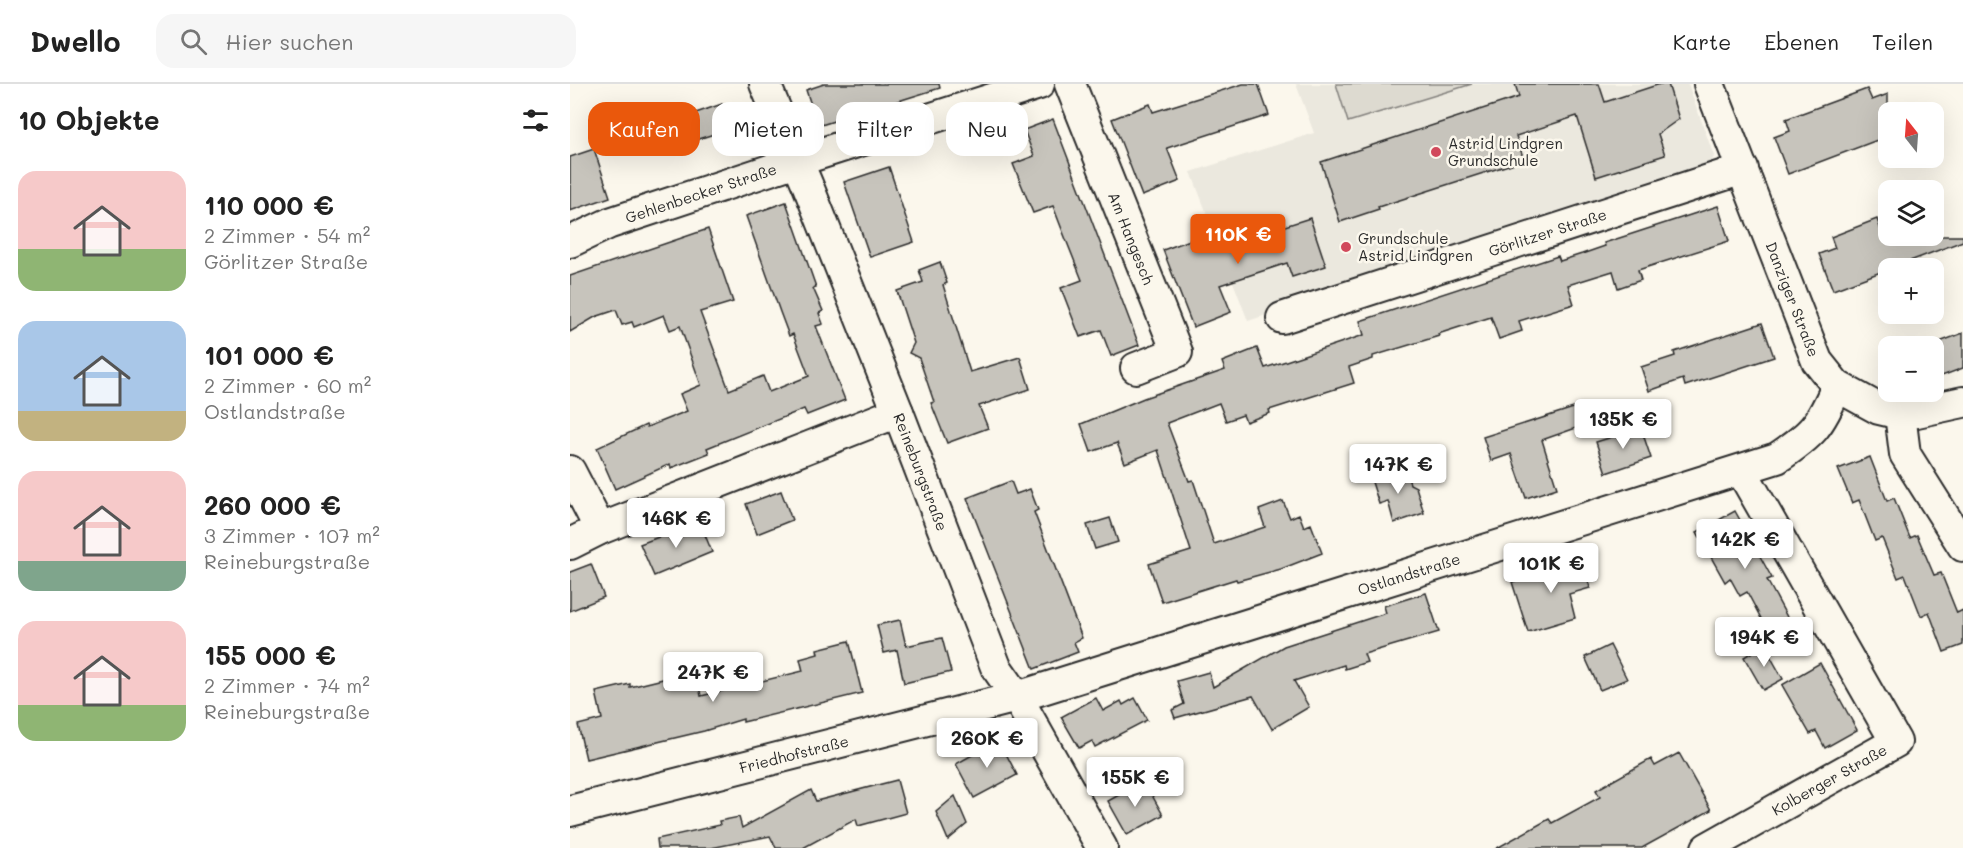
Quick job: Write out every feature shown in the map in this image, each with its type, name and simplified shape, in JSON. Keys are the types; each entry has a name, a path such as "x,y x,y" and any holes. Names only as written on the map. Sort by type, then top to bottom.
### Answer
{"street":[{"name":"Reineburgstraße","path":"765,84 898,412 996,667 1017,696 1102,848"},
{"name":"Gehlenbecker Straße","path":"570,242 610,223 1039,84"},
{"name":"Am Hangesch","path":"1070,84 1177,352 1136,369"},
{"name":"Danziger Straße","path":"1709,84 1817,361 1837,386 1879,409 1900,414 1963,402"},
{"name":"Görlitzer Straße","path":"1282,318 1743,169"},
{"name":"Ostlandstraße","path":"1017,696 1777,458 1807,438 1825,415 1837,386"},
{"path":"570,544 600,529 898,412"},
{"path":"1900,414 1905,454 1963,546"},
{"name":"Kolberger Straße","path":"1707,848 1896,742 1741,470"},
{"path":"570,471 600,529"},
{"name":"Friedhofstraße","path":"570,811 1017,696"}],"shaded area":[{"name":"Grundschule Astrid Lindgren","path":"1296,84 1688,84 1714,156 1709,168 1248,321 1191,172 1314,133"},
{"path":"1336,84 1472,84 1348,122"}],"building":[{"path":"824,84 939,84 940,88 895,102 836,102 836,120 824,124 824,102 810,102 806,90"},
{"path":"1243,84 1258,84 1269,115 1167,148 1180,181 1142,196 1112,119 1150,104 1153,112"},
{"name":"Astrid Lindgren Grundschule","path":"1515,84 1599,84 1605,102 1660,84 1668,84 1679,119 1658,134 1665,155 1596,177 1577,116 1516,136 1524,160 1378,207 1379,209 1340,222 1321,162 1519,97"},
{"path":"1867,89 1872,100 1888,94 1888,102 1878,102 1878,140 1788,174 1774,137 1790,131 1786,119"},
{"path":"712,107 712,135 700,138 700,112"},
{"path":"1053,119 1139,345 1111,356 1101,330 1080,337 1061,288 1082,280 1053,206 1033,213 1013,164 1034,156 1028,140 1028,128"},
{"path":"588,151 588,156 596,156 610,197 570,211 570,157"},
{"path":"889,167 914,242 870,257 844,182"},
{"path":"786,202 816,287 813,288 823,311 819,313 823,324 816,326 845,400 807,415 804,409 707,448 709,453 671,468 670,464 615,489 597,448 646,425 647,427 687,411 680,394 701,385 680,326 670,330 664,315 634,327 632,322 622,325 616,310 595,317 570,332 570,276 708,229 733,302 700,312 729,390 763,376 769,392 809,376 793,334 789,336 746,216"},
{"path":"1718,206 1729,241 1638,270 1641,280 1618,288 1613,271 1568,285 1574,304 1519,321 1522,331 1499,339 1491,317 1373,356 1373,359 1349,367 1354,383 1269,410 1270,413 1246,422 1243,415 1226,421 1219,403 1167,423 1189,481 1193,480 1214,544 1265,527 1259,510 1283,501 1290,518 1299,514 1304,527 1311,524 1322,553 1281,569 1237,581 1236,579 1162,602 1149,564 1191,551 1158,450 1125,463 1117,443 1091,452 1081,424 1144,398 1225,370 1222,362 1257,348 1265,368 1364,335 1360,321 1558,256 1560,261 1582,254 1605,246 1604,243"},
{"path":"1310,218 1326,266 1292,277 1287,263 1220,285 1231,312 1193,327 1163,250 1201,236 1207,251"},
{"path":"1877,219 1878,246 1944,246 1944,236 1963,236 1963,241 1918,258 1878,258 1878,273 1833,290 1819,254 1835,248 1831,237"},
{"path":"940,262 947,283 943,285 970,372 1020,357 1030,389 979,406 988,428 947,443 931,403 934,402 919,358 909,353 914,343 897,291 923,282 919,270"},
{"path":"1762,323 1774,357 1685,386 1683,379 1649,391 1641,367 1675,356 1674,352"},
{"path":"1963,333 1963,368 1944,375 1944,340"},
{"path":"1586,404 1593,422 1542,440 1557,488 1526,498 1511,454 1491,461 1483,437"},
{"path":"1641,428 1651,458 1606,473 1596,442"},
{"path":"1870,457 1887,501 1894,498 1910,538 1917,535 1934,575 1941,573 1957,613 1963,610 1963,645 1944,652 1929,612 1921,616 1905,575 1898,578 1882,538 1875,541 1859,500 1852,503 1838,469"},
{"path":"1405,468 1410,484 1416,487 1424,513 1394,523 1388,501 1379,504 1371,479"},
{"path":"1011,481 1016,494 1030,489 1038,510 1034,512 1082,638 1074,642 1078,652 1034,669 967,498"},
{"path":"781,491 792,520 757,534 746,504"},
{"path":"1735,511 1772,578 1767,580 1794,630 1773,641 1747,592 1740,596 1730,578 1725,582 1697,532"},
{"path":"1110,518 1118,542 1095,549 1087,525"},
{"path":"701,525 712,552 654,576 640,544 672,532 673,534"},
{"path":"1582,555 1590,588 1569,594 1575,618 1528,632 1512,582 1560,567 1559,562"},
{"path":"591,564 604,597 570,611 570,572"},
{"path":"1426,593 1439,632 1364,654 1367,662 1345,669 1344,665 1294,681 1309,707 1272,729 1253,696 1175,718 1172,710 1184,704 1177,681 1209,672 1213,687 1284,646 1386,613 1384,606"},
{"path":"900,620 906,646 942,638 951,672 904,683 897,650 884,653 877,625"},
{"path":"849,641 862,693 743,722 743,719 704,731 586,759 578,725 602,719 596,692 630,684 630,687 696,671 701,696 803,671 800,659 818,654 817,649"},
{"path":"1610,645 1627,679 1600,690 1585,657"},
{"path":"1764,645 1783,679 1763,690 1744,657"},
{"path":"1820,663 1857,730 1825,748 1816,731 1810,734 1782,685"},
{"path":"1096,698 1103,711 1121,701 1123,705 1135,698 1147,720 1095,747 1092,741 1079,748 1061,717"},
{"path":"999,740 1017,775 974,798 956,764"},
{"path":"1679,753 1711,810 1642,848 1497,848 1549,819 1552,823 1600,797 1596,790 1651,759 1655,766"},
{"path":"897,780 906,813 858,826 856,819 803,848 776,848 770,836 711,848 658,848 657,839 720,825 719,821 739,817 742,828 811,790 816,801"},
{"path":"1144,781 1163,815 1127,835 1108,801"},
{"path":"955,796 967,824 948,840 936,812"}],"place":[{"name":"Astrid Lindgren Grundschule","path":"1436,152"},
{"name":"Grundschule Astrid Lindgren","path":"1346,247"}]}
